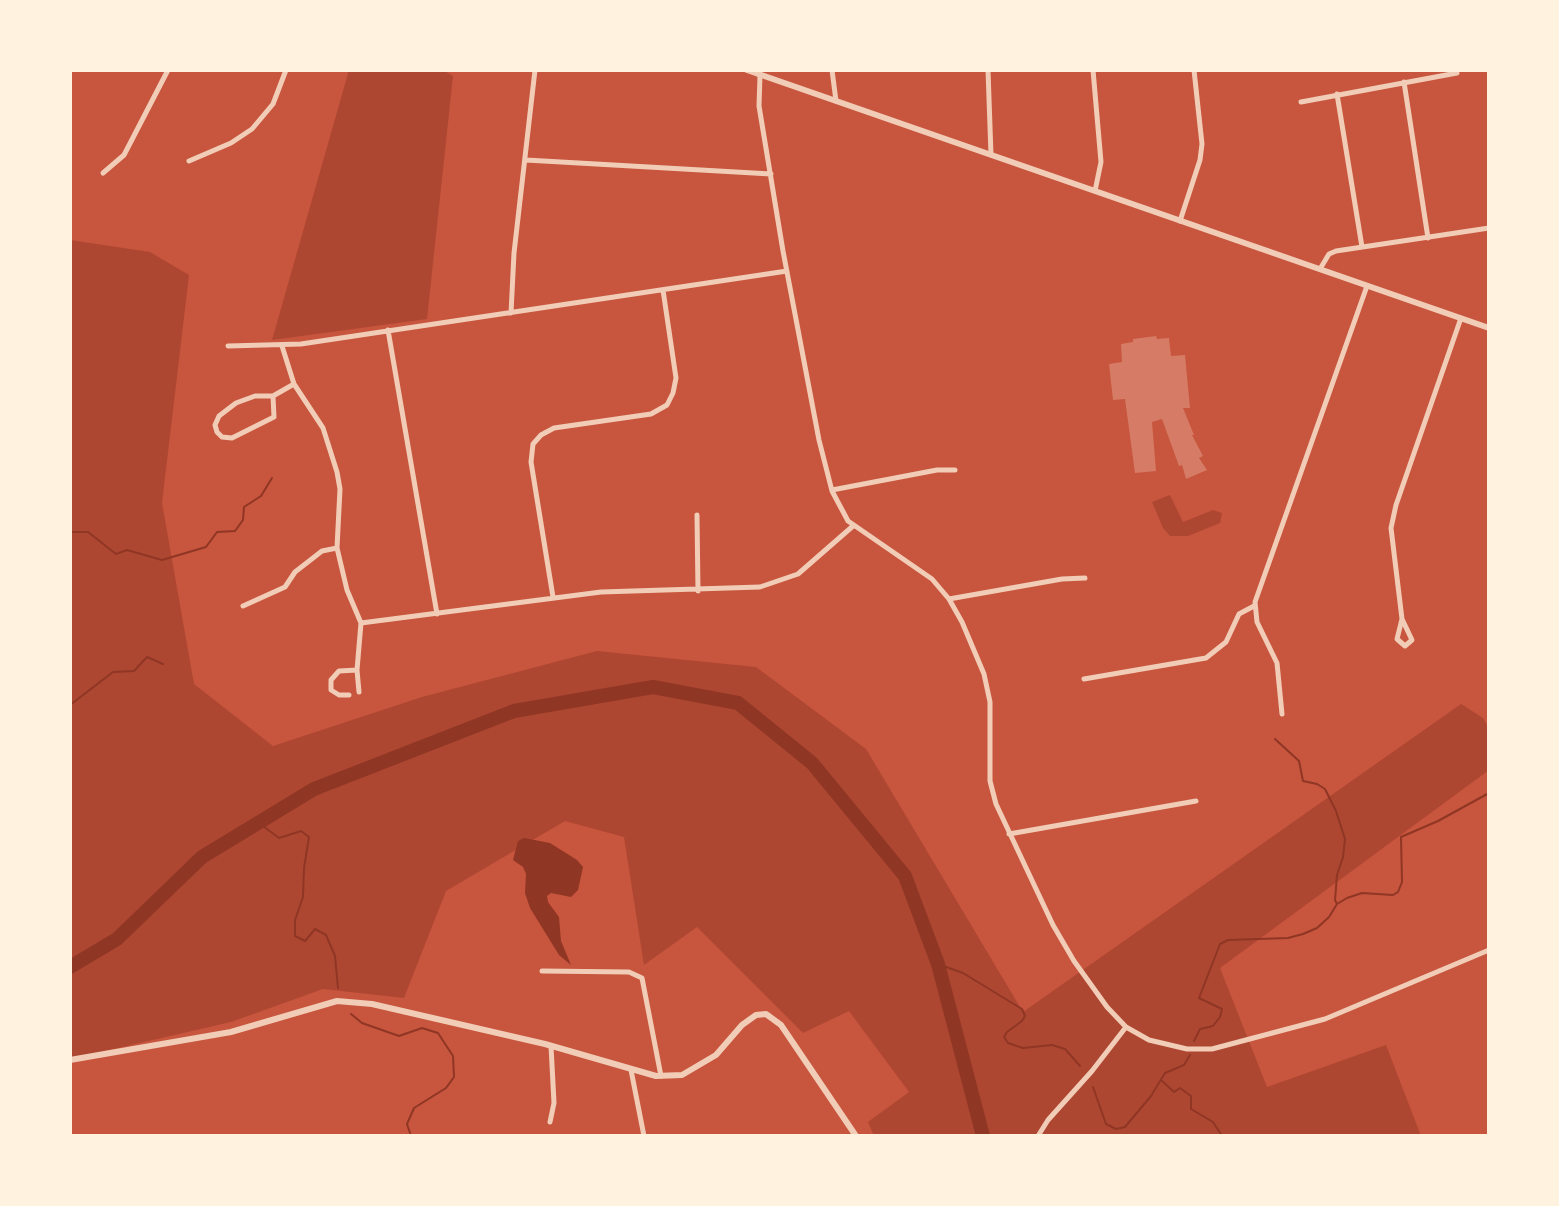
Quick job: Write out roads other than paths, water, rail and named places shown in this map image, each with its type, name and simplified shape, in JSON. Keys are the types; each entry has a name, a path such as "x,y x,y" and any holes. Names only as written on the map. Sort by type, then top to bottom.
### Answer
{"street":[{"path":"103,173 124,155 168,70"},
{"path":"189,161 231,143 252,129 273,104 286,70"},
{"path":"511,313 514,253 535,70"},
{"path":"747,70 1489,328"},
{"path":"832,70 836,101"},
{"path":"988,70 991,155"},
{"path":"1093,70 1101,162 1095,191"},
{"path":"1180,221 1200,160 1202,144 1194,70"},
{"path":"1301,102 1457,73"},
{"path":"760,75 759,106 787,271 819,440 832,490 842,513 853,526 921,571 949,599 962,622 984,674 992,716 990,781 996,804 1040,902 1074,961 1107,1007 1126,1027 1161,1044 1187,1049 1212,1049 1325,1019 1489,950"},
{"path":"1404,82 1428,238"},
{"path":"1337,94 1362,247"},
{"path":"526,160 771,174"},
{"path":"1320,269 1329,254 1489,228"},
{"path":"228,346 282,346 787,271"},
{"path":"1282,714 1277,663 1257,622 1255,605 1367,286"},
{"path":"553,597 531,462 533,444 554,428 651,414 667,405 676,378 663,290"},
{"path":"1402,619 1397,639 1405,646 1412,640 1402,619 1391,528 1396,505 1461,318"},
{"path":"388,330 437,614"},
{"path":"282,346 294,384 315,414 331,448 340,489 337,548 347,590 361,623 357,670 359,692"},
{"path":"273,396 274,417 232,438 222,437 217,432 215,425 219,416 236,403 255,396 273,396 294,384"},
{"path":"832,490 937,470 955,470"},
{"path":"697,515 698,591"},
{"path":"361,623 601,592 760,587 791,578 814,562 853,526"},
{"path":"243,606 285,587 295,572 322,551 337,548"},
{"path":"949,599 1062,579 1085,578"},
{"path":"1084,679 1206,658 1226,642 1239,614 1255,605"},
{"path":"349,695 339,695 331,690 331,680 339,671 357,670"},
{"path":"1009,834 1196,801"},
{"path":"542,971 629,972 642,978 661,1076"},
{"path":"70,1060 231,1032 337,1001 372,1004 551,1046 631,1070 661,1076 682,1075 716,1055 742,1025 756,1015 766,1014 781,1025 856,1136"},
{"path":"1038,1136 1126,1027"},
{"path":"550,1122 554,1103 551,1046"},
{"path":"631,1070 644,1136"}],"waterway":[{"path":"70,532 88,532 116,554 127,550 162,560 206,547 217,532 235,531 243,520 244,507 261,496 272,478"},
{"path":"70,705 113,672 134,671 147,657 163,664"},
{"path":"70,967 117,939 202,857 314,789 514,711 653,687 738,703 812,763 905,876 938,964 983,1136"},
{"path":"1275,739 1299,761 1303,781 1325,789 1336,811 1345,839 1337,875 1337,904"},
{"path":"1194,1041 1200,1029 1213,1026 1220,1017 1222,1009 1199,998 1220,944 1228,940 1288,938 1303,934 1317,928 1337,904 1347,898 1362,893 1393,895 1398,892 1402,882 1401,837 1489,793"},
{"path":"259,823 279,838 301,831 309,837 303,897 295,920 295,936 305,941 315,929 326,935 335,956 338,988"},
{"path":"938,964 963,973 1022,1009 1025,1016 1022,1021 1004,1037 1008,1043 1023,1048 1052,1045 1065,1049 1080,1066"},
{"path":"351,1014 362,1023 399,1036 422,1028 438,1033 453,1056 454,1077 446,1088 414,1108 407,1124 411,1136"},
{"path":"1093,1087 1106,1124 1116,1129 1125,1127 1151,1096 1165,1073 1184,1065 1190,1055"},
{"path":"1161,1080 1174,1092 1180,1088 1191,1096 1191,1109 1213,1122 1222,1136"}]}
